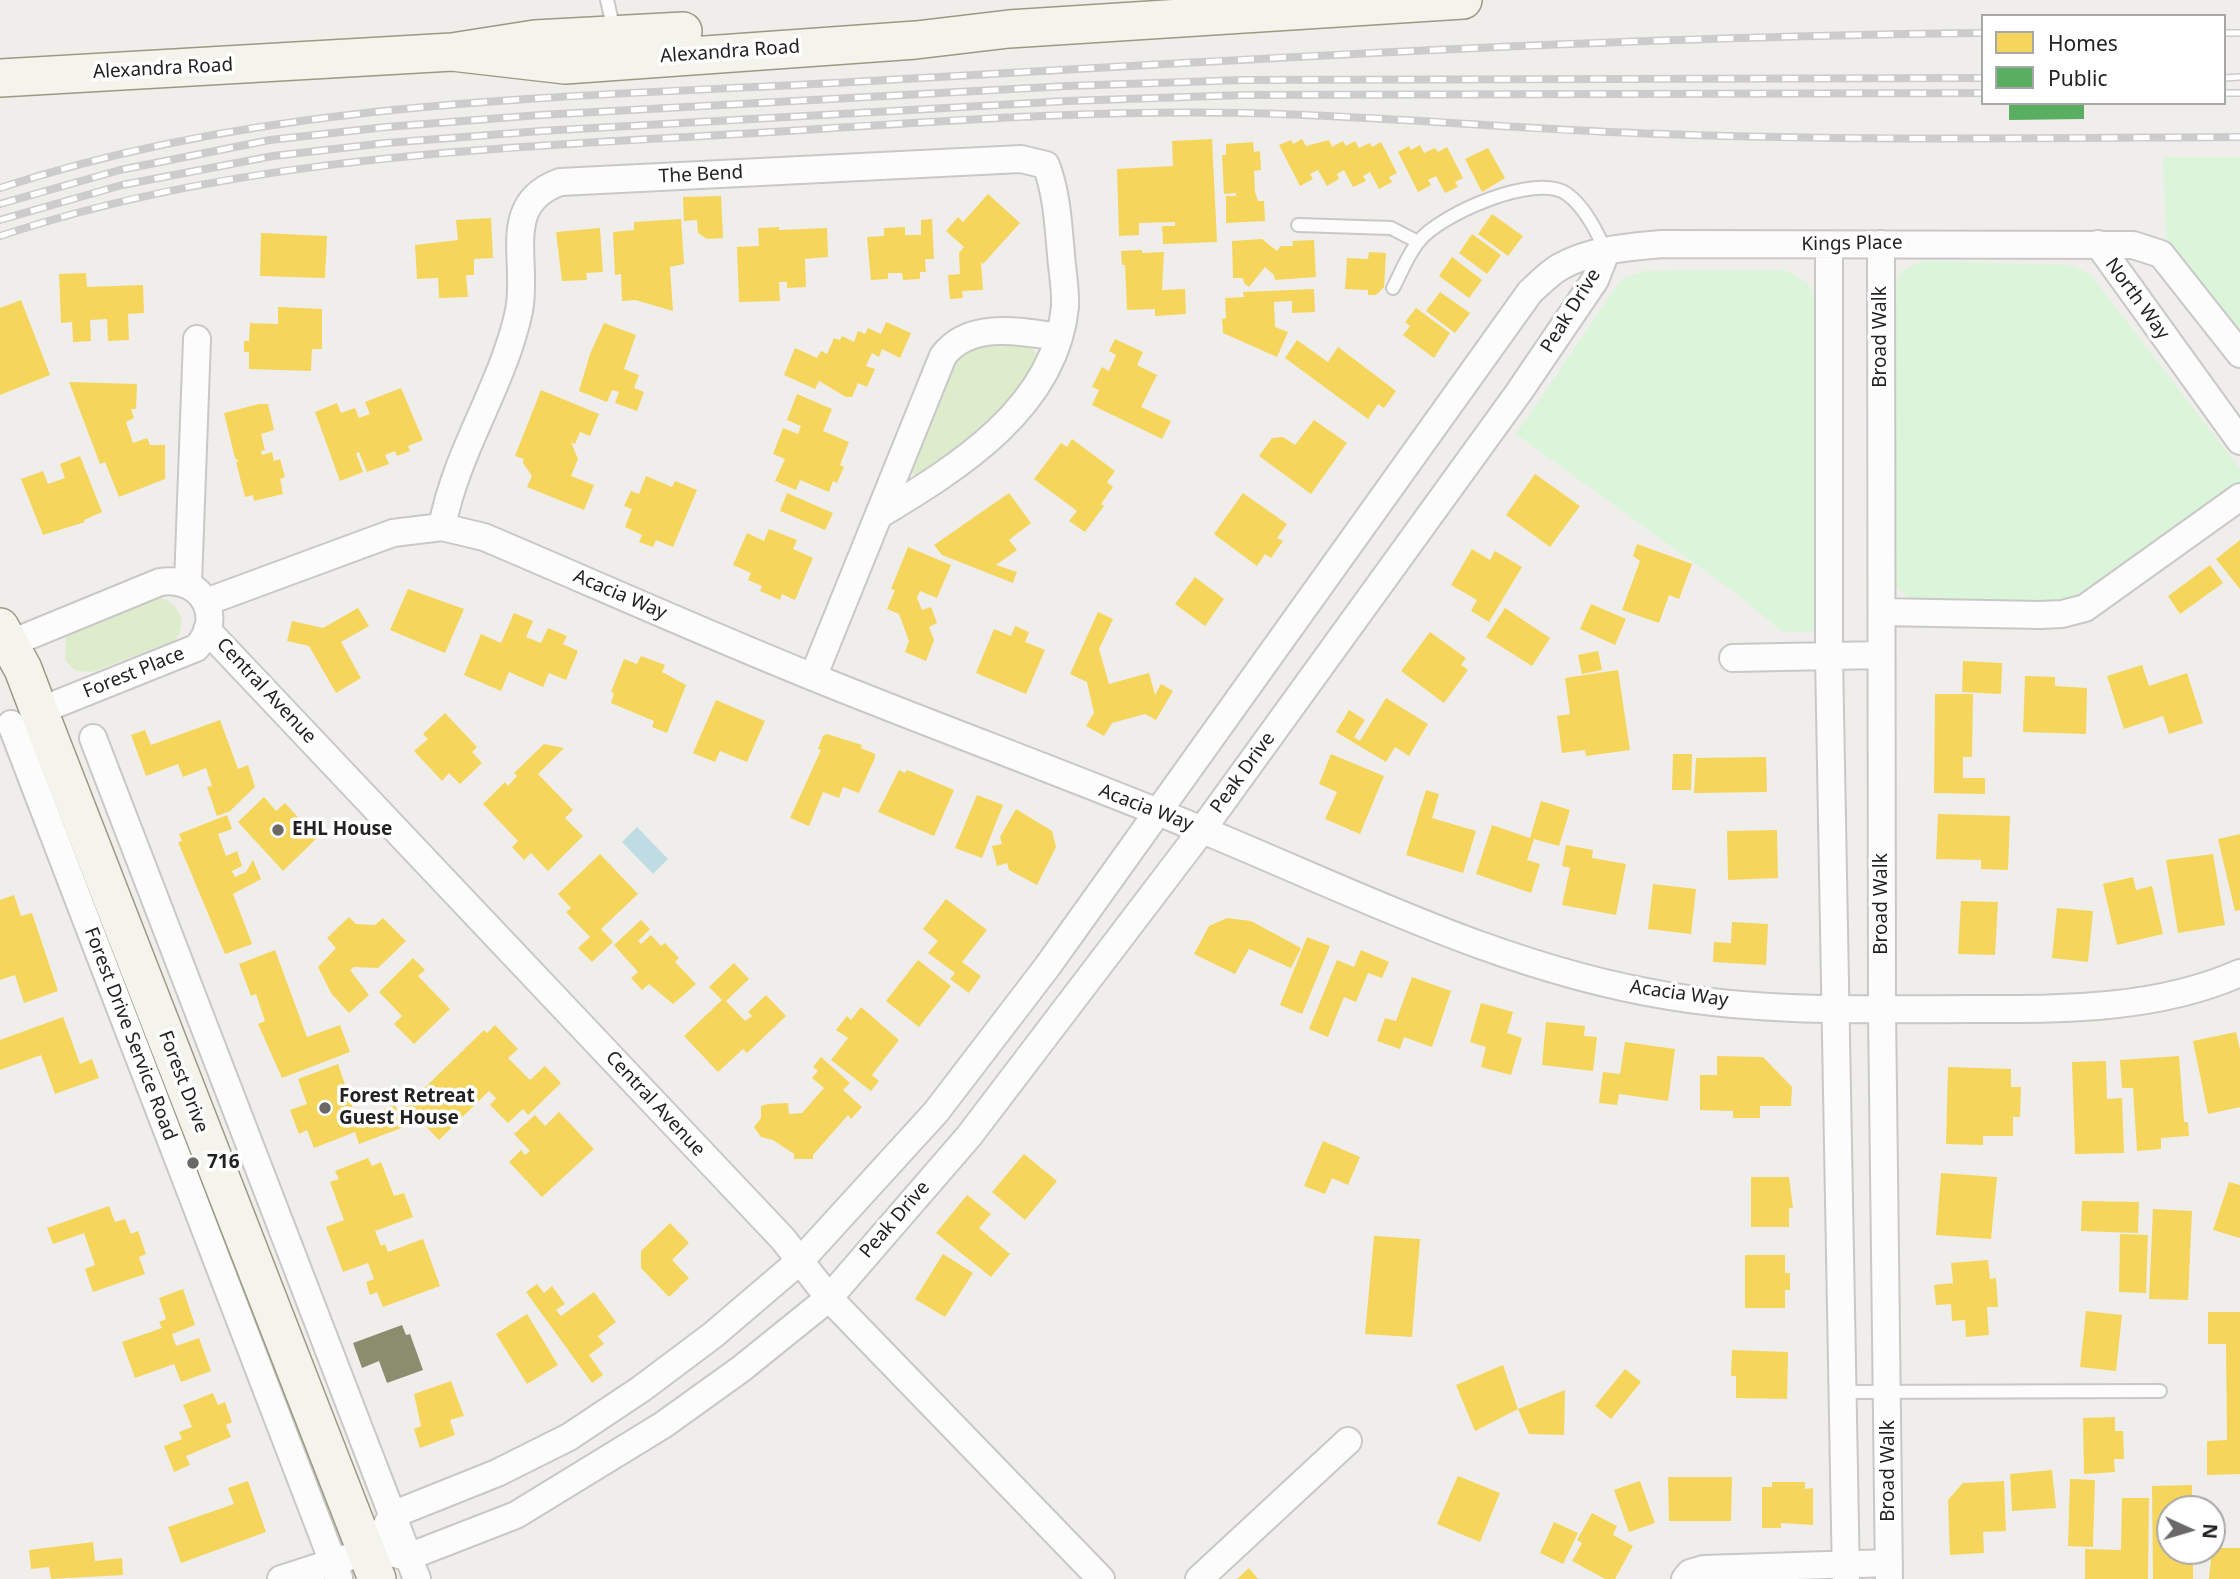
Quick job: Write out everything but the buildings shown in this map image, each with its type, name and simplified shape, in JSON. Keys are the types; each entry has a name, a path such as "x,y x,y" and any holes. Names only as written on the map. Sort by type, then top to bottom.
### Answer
{"street":[{"name":"Alexandra Road","path":"0,78 452,52 536,64 614,31 916,40 1009,29 1463,0"},
{"name":"The Bend","path":"442,527 454,475 505,356 519,312 523,288 520,226 526,204 542,188 560,182 1021,159 1046,165 1055,189 1065,307 1058,337 1033,390 1003,426 973,453 880,515"},
{"name":"Kings Place","path":"1606,252 1662,244 2098,244"},
{"name":"Broad Walk","path":"1685,1579 1690,1573 1704,1569 1889,1571 1889,1391 1882,1009 1881,244"},
{"name":"North Way","path":"2098,244 2133,245 2161,254 2240,354"},
{"name":"North Way","path":"2098,244 2240,441"},
{"path":"1829,245 1829,657 1846,1571"},
{"name":"Peak Drive","path":"392,1515 497,1473 569,1437 641,1390 713,1335 802,1259 936,1112 1047,967 1530,292 1556,269 1574,260 1606,252"},
{"name":"Peak Drive","path":"412,1568 516,1515 591,1471 741,1369 829,1298 968,1136 1202,830 1519,392 1595,279 1606,252"},
{"path":"813,677 937,371 953,344 975,332 1058,337"},
{"path":"188,583 197,339"},
{"path":"1882,612 2040,615 2062,614 2085,608 2240,497"},
{"name":"Acacia Way","path":"206,603 393,533 442,527 484,537 813,677 1202,830 1393,912 1508,955 1592,979 1671,997 1834,1011 2046,1009 2153,1000 2240,974"},
{"path":"8,654 160,582 174,580 188,583 206,603 208,630"},
{"name":"Forest Place","path":"25,717 187,653 203,641 208,630"},
{"name":"Central Avenue","path":"208,630 802,1259 829,1298 1101,1579"},
{"name":"Forest Drive","path":"8,654 25,717 358,1564"},
{"path":"1733,657 1881,655"},
{"path":"93,738 412,1568 358,1564 281,1579"},
{"path":"1199,1579 1348,1441"},
{"path":"358,1564 392,1515"}],"lane":[{"path":"1393,288 1419,242 1457,212 1533,187 1548,187 1568,195 1586,215 1606,252"},
{"path":"1298,225 1391,228 1419,242"},
{"path":"1844,1392 2160,1391"}],"green space":[{"path":"2163,157 2240,157 2240,341 2167,251"},
{"path":"1924,261 2072,265 2090,274 2240,469 2240,489 2093,585 2061,602 1912,600 1891,583 1894,283 1903,270"},
{"path":"1785,270 1808,283 1819,308 1821,622 1811,632 1783,632 1737,594 1516,434 1621,280 1643,271"},
{"path":"962,344 1030,344 1037,355 1037,363 996,422 918,477 908,470"},
{"path":"160,598 173,604 180,616 181,629 174,641 92,672 76,671 65,660 66,635"}],"water":[{"path":"637,827 668,859 653,874 622,842"}],"railway":[{"path":"0,188 103,158 208,136 315,119 422,107 1559,44 1981,33"},
{"path":"2226,33 2240,33"},
{"path":"2226,78 2240,77"},
{"path":"0,204 120,170 270,140 386,127 540,115 1067,86 1244,80 1981,78"},
{"path":"0,220 122,185 273,156 386,143 541,131 1068,101 1244,95 1981,93"},
{"path":"2226,93 2240,93"},
{"path":"0,236 86,210 173,190 348,163 525,147 1042,116 1245,113 1611,132 1807,138 2240,137"}],"place":[{"name":"EHL House","path":"278,830"},
{"name":"Forest Retreat Guest House","path":"325,1108"},
{"name":"716","path":"193,1163"}]}
